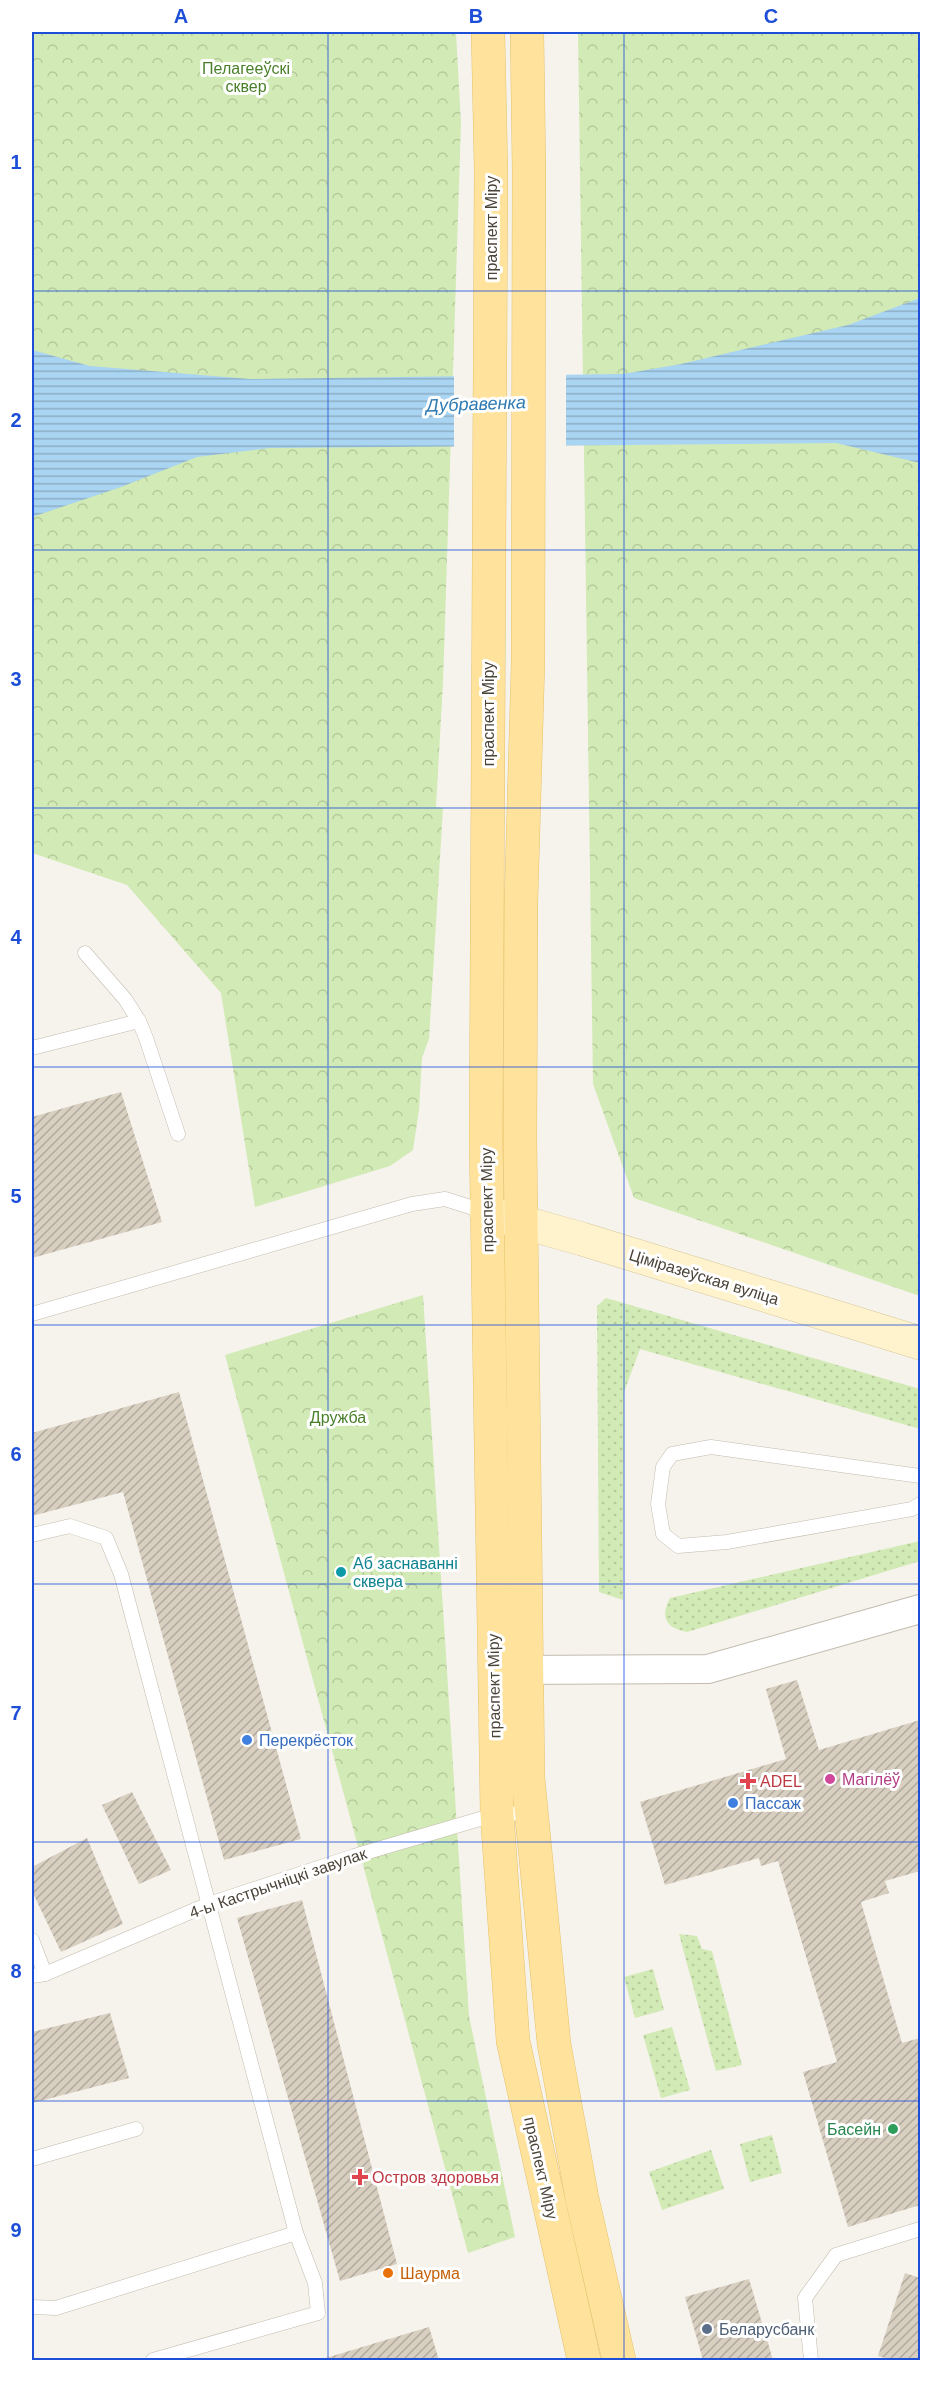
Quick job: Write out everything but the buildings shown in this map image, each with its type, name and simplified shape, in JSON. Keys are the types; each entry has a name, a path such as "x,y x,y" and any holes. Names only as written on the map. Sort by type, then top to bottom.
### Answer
{"main road":[{"name":"праспект Міру","path":"488,32 491,171 486,1212 497,1814 513,2040 584,2361"},
{"name":"праспект Міру","path":"527,32 528,663 521,903 520,1140 528,1778 554,2044 582,2198 620,2361"},
{"name":"Ціміразеўская вуліца","path":"486,1212 582,1239 921,1343"}],"street":[{"path":"494,1670 708,1669 921,1609"}],"lane":[{"path":"85,953 125,999 139,1021 147,1038 178,1134"},
{"path":"32,1048 139,1021"},
{"path":"32,1314 412,1204 445,1199 486,1212"},
{"path":"921,1476 711,1447 672,1454 663,1467 658,1504 663,1534 678,1546 739,1540 912,1509 921,1504"},
{"path":"32,1535 70,1526 106,1538 121,1574 296,2233 315,2283 318,2313 153,2361"},
{"name":"4-ы Кастрычніцкі завулак","path":"38,1975 209,1904 354,1856 497,1814 532,1813"},
{"path":"32,1940 38,1975"},
{"path":"32,2159 136,2129"},
{"path":"811,2361 806,2298 836,2255 921,2229"},
{"path":"32,2307 56,2308 296,2233"}],"green space":[{"name":"Пелагееўскі сквер","path":"32,32 456,32 461,123 443,683 436,807 443,808 429,1039 422,1058 419,1110 413,1150 390,1166 255,1207 221,993 127,885 32,853"},
{"path":"578,32 920,32 920,1296 634,1198 593,1084"},
{"name":"Дружба","path":"423,1295 469,2016 515,2237 468,2253 225,1355"},
{"path":"606,1298 920,1389 920,1429 640,1349 624,1392 623,1600 599,1592 597,1306"},
{"path":"920,1541 920,1561 687,1632 674,1628 666,1621 665,1611 670,1598"},
{"path":"679,1934 697,1936 702,1949 712,1951 742,2065 716,2071"},
{"path":"653,1969 664,2010 635,2018 624,1977"},
{"path":"672,2027 690,2090 661,2098 643,2035"},
{"path":"772,2135 782,2173 750,2182 740,2144"},
{"path":"711,2150 724,2189 662,2210 649,2172"}],"water":[{"name":"Дубравенка","path":"920,298 920,463 836,443 270,448 197,457 121,487 32,517 32,350 90,366 250,379 623,374 681,364 848,325"}],"pier":[{"path":"566,372 566,448 454,449 454,374"}],"place":[{"name":"Аб заснаванні сквера","path":"341,1572"},
{"name":"Перекрёсток","path":"247,1740"},
{"name":"Магілёў","path":"830,1779"},
{"name":"ADEL","path":"748,1781"},
{"name":"Пассаж","path":"733,1803"},
{"name":"Басейн","path":"893,2129"},
{"name":"Остров здоровья","path":"360,2177"},
{"name":"Шаурма","path":"388,2273"},
{"name":"Беларусбанк","path":"707,2329"}]}
